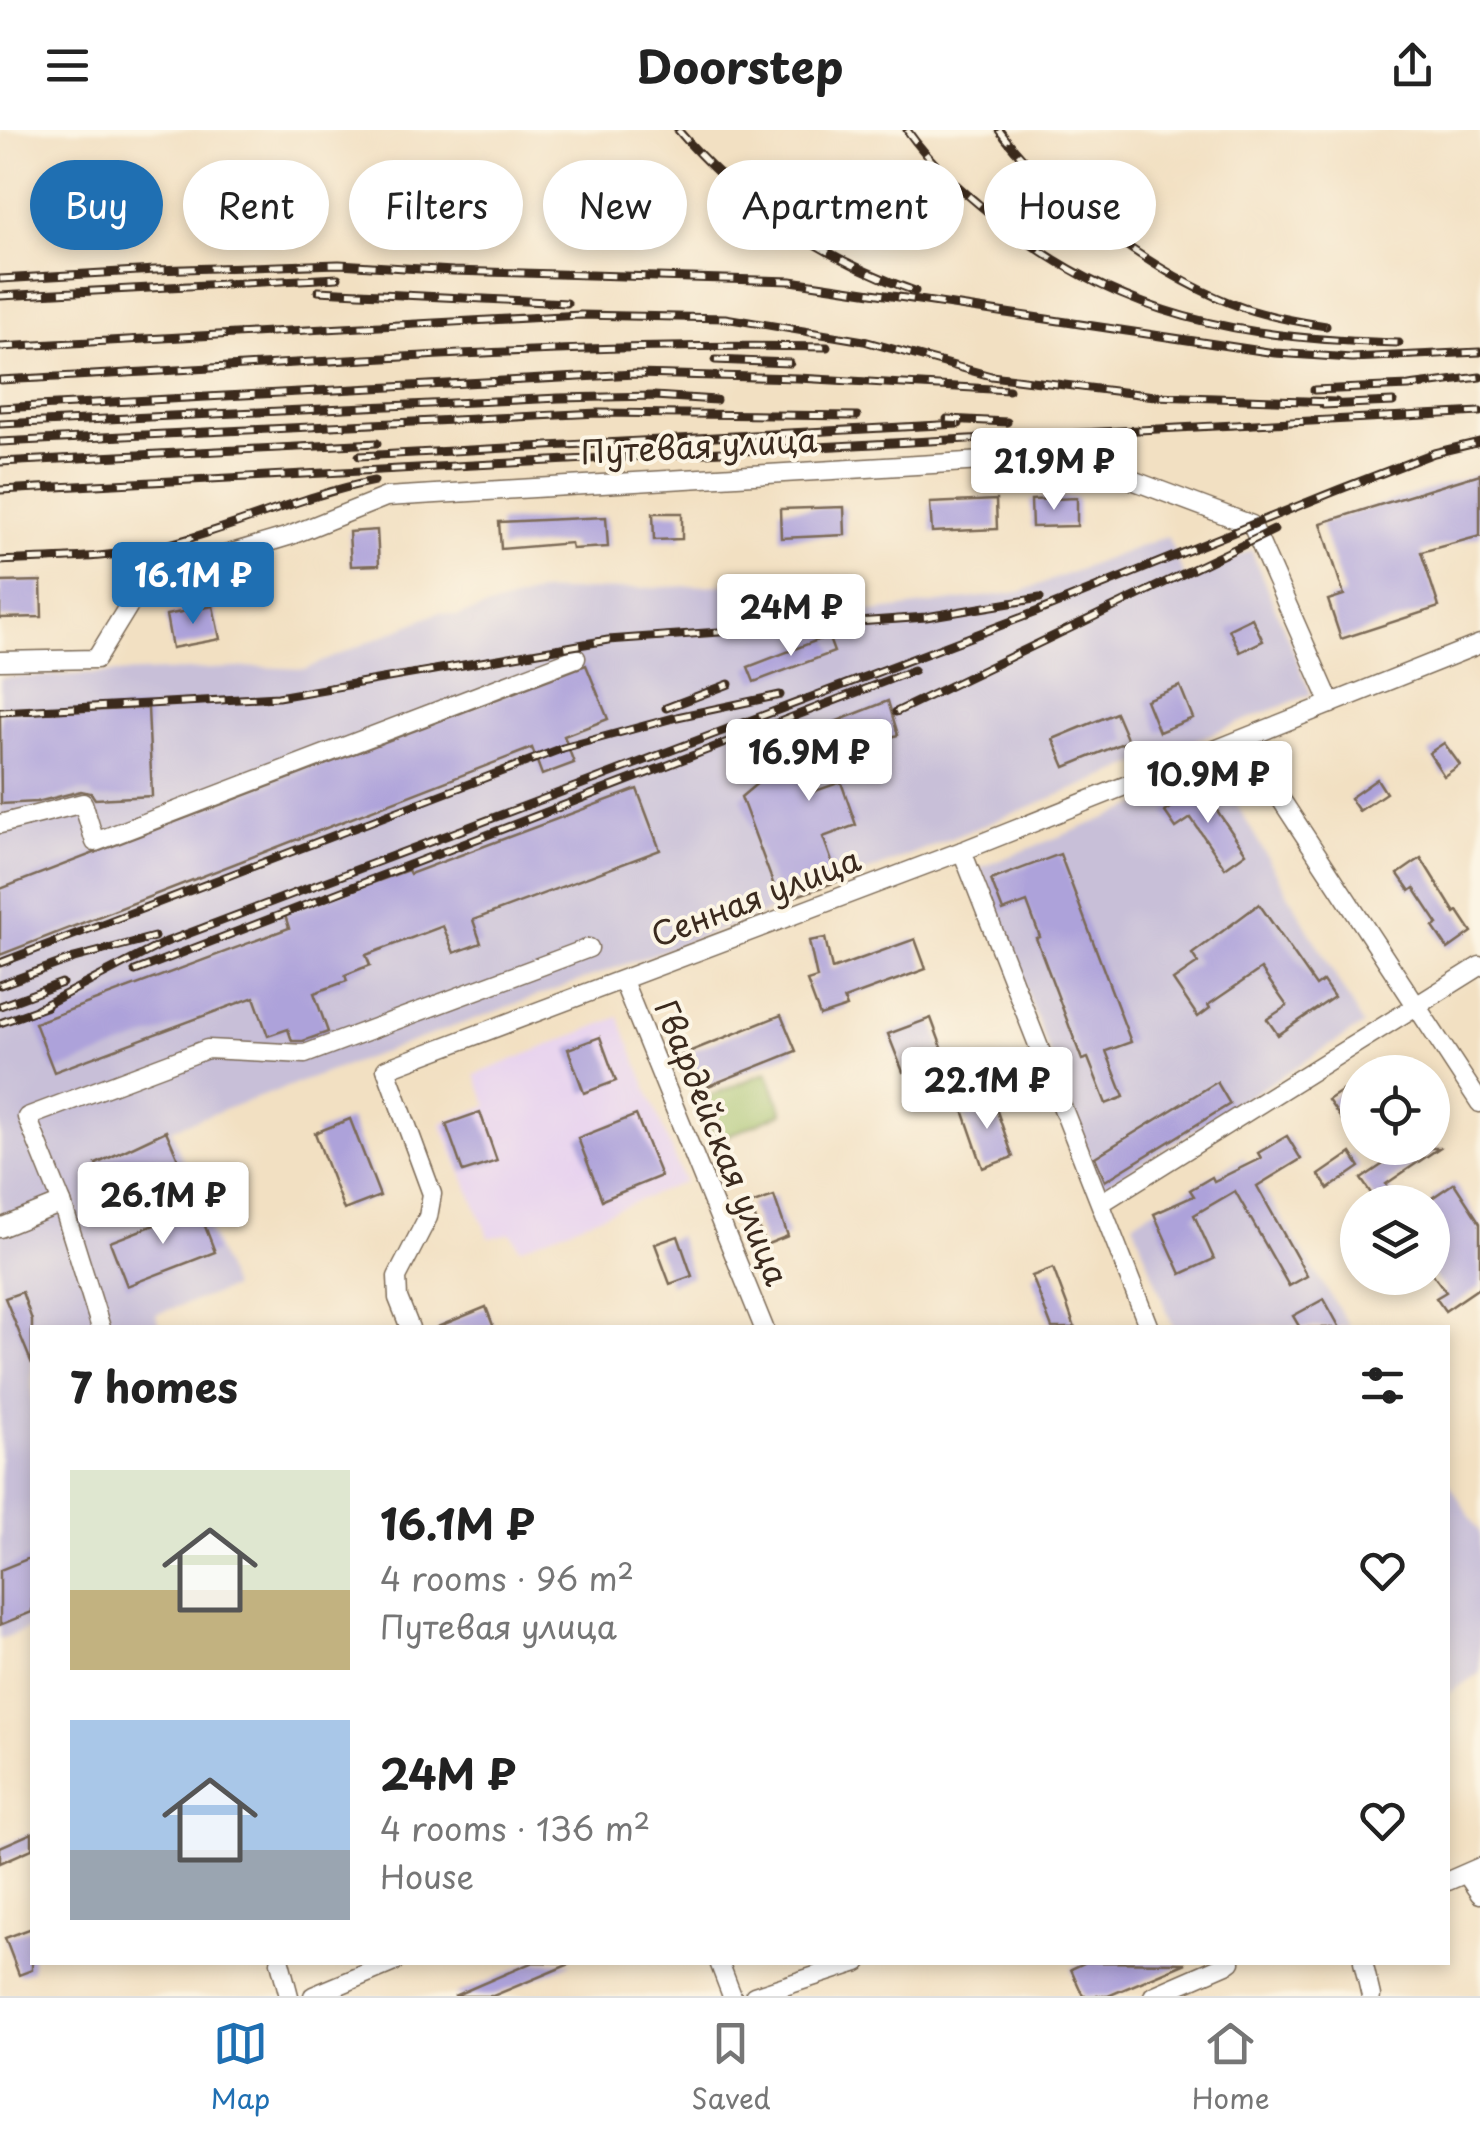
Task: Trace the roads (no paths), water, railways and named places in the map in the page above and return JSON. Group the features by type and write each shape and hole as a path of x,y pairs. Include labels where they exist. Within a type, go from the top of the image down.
{"street":[{"name":"Путевая улица","path":"0,662 96,658 145,579 290,536 386,497 1068,456 1252,525 1331,704"},
{"name":"Сенная улица","path":"409,1325 398,1298 397,1277 428,1218 432,1194 386,1069 962,851 1480,644"},
{"path":"0,824 83,804 95,842 576,658"},
{"path":"1242,740 1480,1103"},
{"path":"962,851 1148,1325"},
{"path":"100,1325 62,1203 28,1117 207,1049 305,1054 589,948"},
{"path":"1100,1203 1480,966"},
{"name":"Гвардейская улица","path":"623,982 763,1325"},
{"path":"0,1228 62,1203"},
{"path":"1473,1871 1480,1894"},
{"path":"281,1965 289,1996"},
{"path":"313,1996 387,1965"},
{"path":"720,1965 732,1996"},
{"path":"754,1996 849,1965"},
{"path":"1153,1996 1225,1965"},
{"path":"1364,1965 1371,1996"}],"railway":[{"path":"678,130 728,181 786,226 849,263 915,291"},
{"path":"907,130 947,176 993,216 1040,251 1135,300 1235,328 1287,336 1399,343"},
{"path":"999,130 1047,183 1145,258 1244,308 1326,326"},
{"path":"0,279 339,264 791,281 1275,353 1352,358 1480,352"},
{"path":"0,296 338,278"},
{"path":"318,291 567,303"},
{"path":"0,347 581,315 725,318 864,341 991,376 1155,396 1336,402"},
{"path":"0,380 413,356 620,348 827,347"},
{"path":"715,360 790,363"},
{"path":"0,408 635,374 1009,390"},
{"path":"1314,390 1409,386 1480,377"},
{"path":"0,424 559,398 654,396 716,400"},
{"path":"1323,405 1393,402"},
{"path":"0,490 1480,412"},
{"path":"0,442 598,413 857,416"},
{"path":"947,419 1007,422"},
{"path":"359,456 959,424"},
{"path":"37,1009 166,942 1036,612 1434,453 1480,442"},
{"path":"0,462 377,443"},
{"path":"0,561 97,556 153,548 374,481"},
{"path":"896,712 1274,530"},
{"path":"0,712 278,697 608,640 926,617 1040,598"},
{"path":"135,971 914,670"},
{"path":"666,708 729,684"},
{"path":"0,963 563,748 677,717 780,695"},
{"path":"0,985 74,958 154,937"},
{"path":"0,1006 62,983"},
{"path":"0,1023 47,1006"}]}
